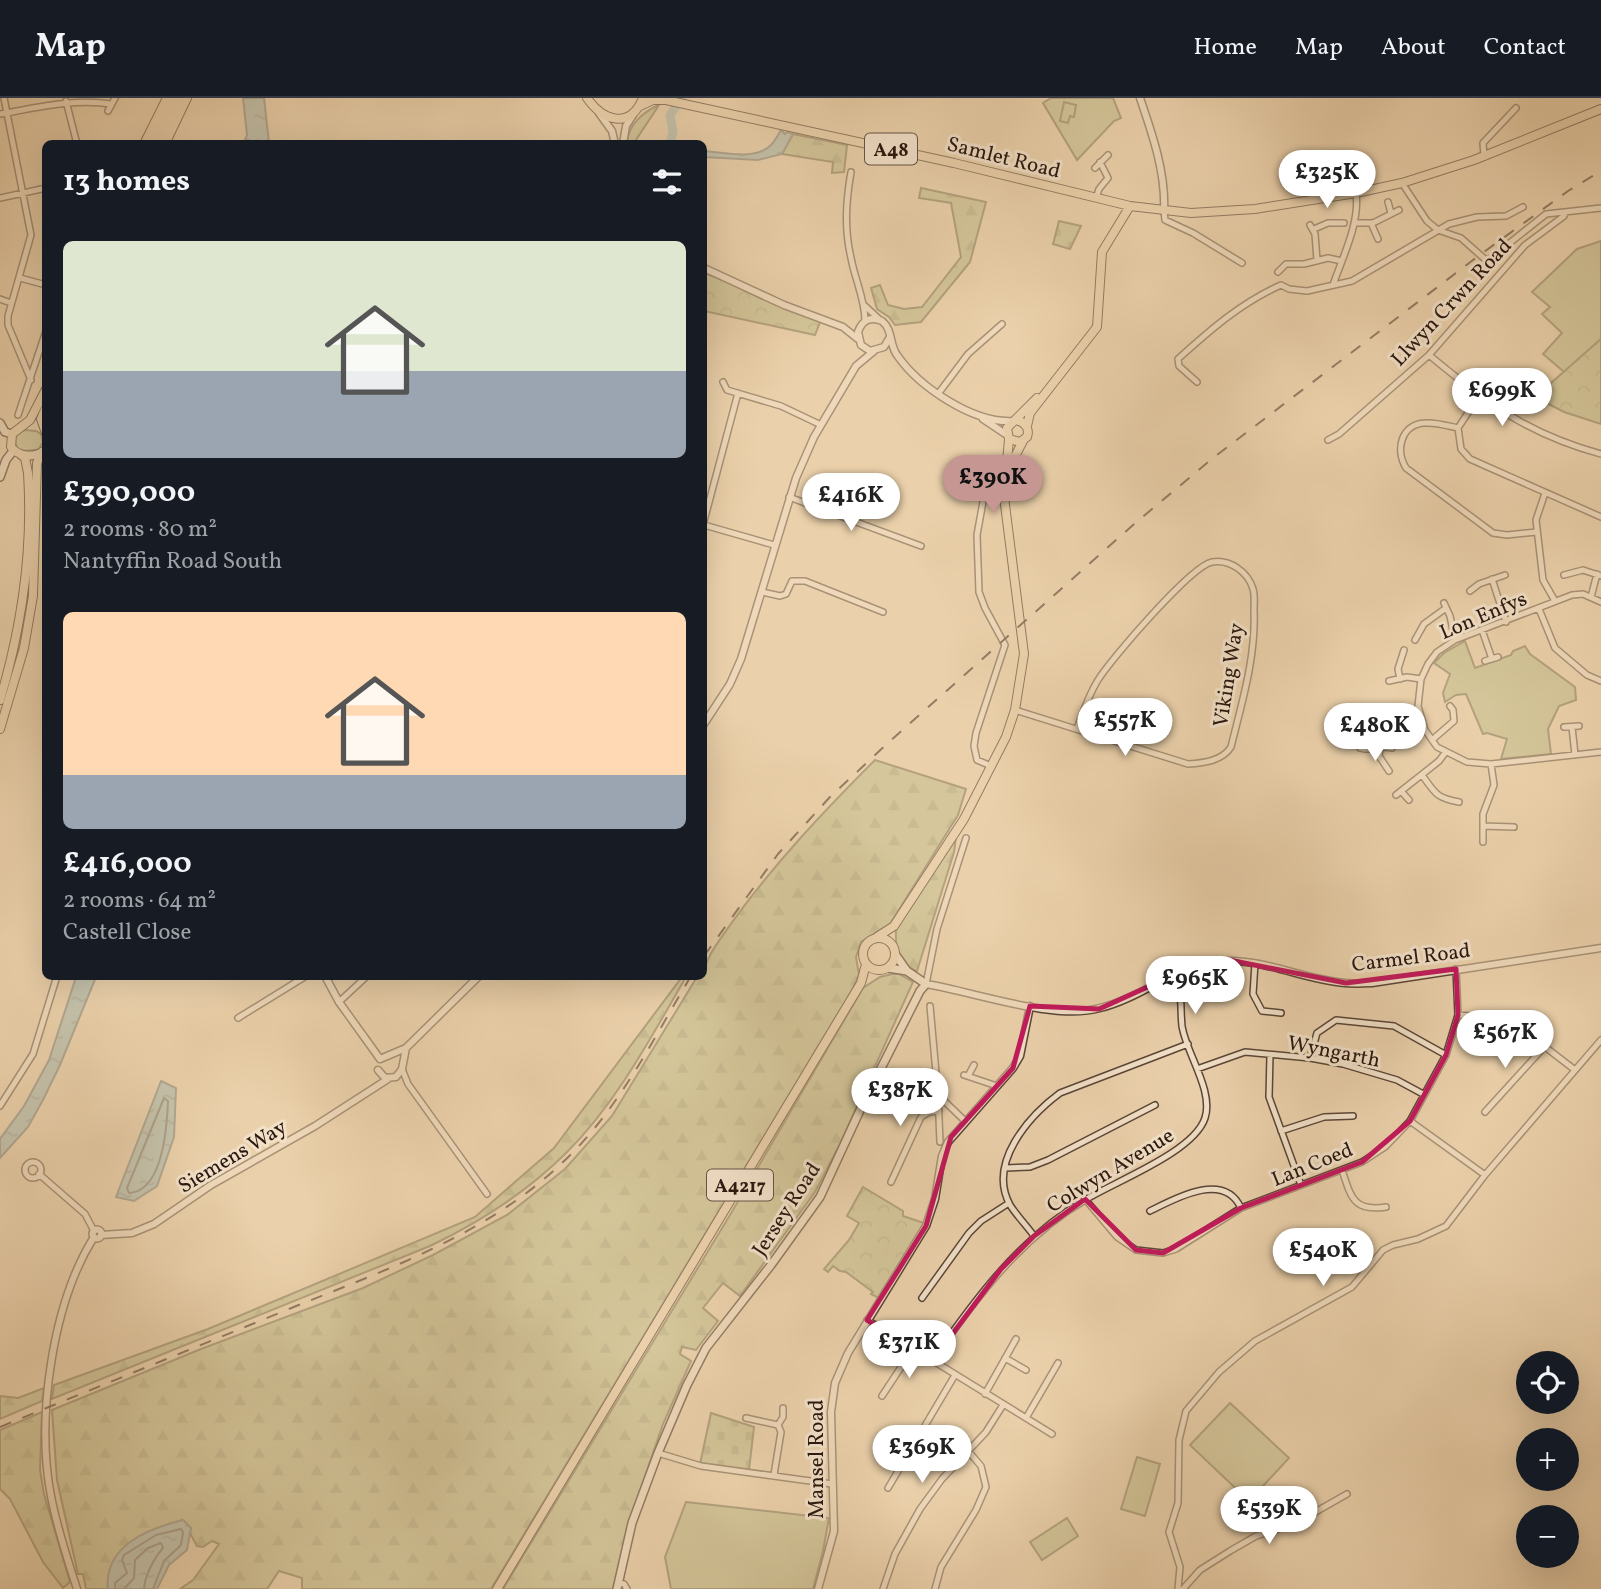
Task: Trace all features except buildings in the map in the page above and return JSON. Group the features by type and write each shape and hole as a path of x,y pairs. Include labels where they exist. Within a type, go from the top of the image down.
{"main road":[{"path":"146,140 167,98"},
{"path":"153,140 173,98"},
{"path":"160,140 180,98"},
{"path":"167,140 187,98"},
{"path":"589,100 599,113 614,119 629,115 639,105 653,100 667,100"},
{"name":"Samlet Road","path":"667,100 954,163 1130,206"},
{"name":"A48","path":"1130,206 1191,213 1232,212 1356,193 1402,183 1484,156 1601,109"},
{"path":"1105,200 1114,205 1122,219"},
{"path":"1007,470 1028,434 1030,413 1097,327 1101,259 1105,246 1130,206"},
{"path":"894,926 894,960 888,968 877,970 866,964 862,955 865,945 894,926 964,819 992,766 1015,710 1024,654 1007,514 1007,428 1048,388"},
{"path":"0,700 20,623 27,565 28,472 25,458 10,443 12,434 35,412 42,397"},
{"path":"1015,421 1027,426"},
{"path":"0,424 5,432 12,434"},
{"path":"22,426 42,430"},
{"path":"1008,437 1014,442 1023,441"},
{"path":"0,477 6,460 17,452 36,455 42,452"},
{"path":"0,729 24,648 33,596 37,463 42,454"},
{"path":"877,937 892,944"},
{"name":"Carmel Road","path":"895,954 907,971 926,984"},
{"name":"A4217","path":"496,1589 861,983 866,964"},
{"name":"Carmel Road","path":"888,968 907,971"},
{"name":"A4217","path":"861,983 877,970"},
{"name":"Jersey Road","path":"618,1586 632,1523 658,1453 704,1350 820,1197 885,1059 926,984"}],"street":[{"path":"4,98 32,235 11,303 8,325 31,380"},
{"path":"1140,98 1150,126 1164,188 1165,220 1242,263"},
{"path":"0,114 76,99 113,101 108,111"},
{"path":"66,101 75,140"},
{"path":"624,140 626,126 639,105"},
{"path":"1484,156 1483,143 1516,108"},
{"path":"599,113 612,131 614,140"},
{"path":"1095,168 1108,155"},
{"path":"1096,198 1108,178 1100,162"},
{"path":"707,720 737,671 789,497 821,425 856,366 859,329 864,322 865,306 851,260 847,235 846,209 851,172"},
{"path":"1402,183 1427,221 1438,230 1461,238 1487,261 1546,214 1601,208"},
{"path":"0,198 42,189"},
{"path":"1333,285 1354,223 1356,193"},
{"path":"1388,202 1391,213"},
{"path":"1197,383 1179,366 1178,359 1246,304 1282,285 1289,289 1307,291 1363,276 1449,224 1477,216 1506,216 1523,207"},
{"path":"1354,223 1371,223 1399,211"},
{"name":"Llwyn Crwn Road","path":"1328,440 1339,434 1429,355 1525,245 1564,216 1565,212"},
{"path":"1333,214 1334,223"},
{"path":"1317,260 1312,227 1344,223"},
{"path":"1371,223 1378,239"},
{"path":"1517,238 1525,245"},
{"path":"1287,256 1288,264"},
{"path":"1278,272 1288,264 1335,258 1342,261"},
{"path":"707,269 784,305 844,327 867,349 896,354"},
{"path":"20,278 42,284"},
{"path":"0,299 11,303"},
{"path":"865,306 887,326 896,354 915,375 938,394 1008,437"},
{"path":"844,327 879,319"},
{"path":"938,394 968,354 1002,324"},
{"path":"856,366 887,344 890,337"},
{"path":"18,415 42,344"},
{"path":"1429,355 1479,396 1518,422 1578,448 1601,454"},
{"path":"723,382 726,390 781,405 821,425"},
{"path":"707,512 738,393"},
{"path":"1479,396 1458,428 1461,449 1470,459 1601,517"},
{"path":"969,411 997,421 1015,421"},
{"path":"1458,428 1431,422 1410,428 1400,448 1401,460 1406,468 1493,533 1507,535 1537,532"},
{"path":"992,766 977,760 974,746 1005,645 979,592 977,535 988,474 1007,470"},
{"path":"1545,493 1538,510 1537,532 1543,580 1555,601"},
{"path":"789,497 921,546"},
{"path":"707,524 774,545"},
{"name":"Viking Way","path":"1015,710 1188,764 1210,761 1227,753 1231,747 1249,674 1255,632 1253,589 1241,571 1230,562 1211,562 1192,574 1131,638 1100,677 1087,698 1077,729"},
{"path":"1568,564 1571,572"},
{"path":"1564,575 1583,570 1599,575 1591,597"},
{"path":"1470,591 1505,575"},
{"path":"1492,579 1506,622"},
{"path":"762,592 780,596 786,594 792,581 806,581 883,612"},
{"name":"Lon Enfys","path":"1421,679 1427,664 1437,652 1455,640 1572,595 1601,601"},
{"path":"1415,640 1421,628 1445,606 1455,640"},
{"path":"1539,609 1555,648 1587,675 1601,681"},
{"path":"1414,625 1421,628"},
{"path":"1482,630 1495,658 1485,662"},
{"path":"1399,678 1398,669 1404,650"},
{"path":"1389,681 1399,678 1421,679 1417,695 1420,717 1432,740 1445,753 1467,762 1491,764 1601,752"},
{"path":"1432,740 1454,721 1450,706"},
{"path":"1362,723 1383,729 1420,717"},
{"path":"1564,727 1579,726"},
{"path":"1572,727 1575,755"},
{"path":"1383,729 1379,756 1389,771"},
{"path":"1360,748 1374,750 1382,745 1392,748"},
{"path":"1409,800 1399,793 1445,753"},
{"path":"1483,842 1483,814 1494,786 1491,764"},
{"path":"1422,775 1442,799 1459,802"},
{"path":"1436,794 1444,789"},
{"path":"1483,826 1514,827"},
{"name":"Jersey Road","path":"926,984 937,929 966,838"},
{"name":"Carmel Road","path":"926,984 1072,1012 1099,1009 1125,1000 1174,975 1204,964 1229,960 1255,963 1346,984 1372,983 1601,948"},
{"path":"1255,963 1253,994 1262,1011 1282,1013"},
{"name":"Lan Coed","path":"1085,1199 1116,1237 1136,1250 1163,1253 1176,1249 1241,1208 1362,1162 1385,1147 1410,1121 1446,1055 1458,1015 1456,969"},
{"name":"Colwyn Avenue","path":"933,1360 961,1318 1001,1269 1034,1236 1085,1199 1167,1156 1193,1139 1206,1116 1206,1096 1182,1029 1180,985 1174,975"},
{"path":"0,1106 33,1054 56,980"},
{"path":"238,1018 300,980"},
{"path":"327,980 339,1002 380,1059 374,1086"},
{"path":"339,1002 363,980"},
{"path":"380,1059 406,1048 475,980"},
{"path":"930,1006 939,1095 940,1142"},
{"name":"Mansel Road","path":"818,1589 834,1531 831,1412 835,1383 867,1320 920,1238 935,1199 942,1156 951,1137 1013,1068 1020,1056 1030,1006"},
{"path":"1458,1015 1509,1019 1575,1070"},
{"path":"1310,1058 1317,1033 1336,1020 1394,1026 1446,1055"},
{"path":"1180,1589 1180,1567 1168,1532 1178,1503 1179,1440 1186,1411 1219,1372 1255,1341 1352,1287 1383,1250 1418,1239 1446,1226 1485,1175 1601,1040"},
{"path":"1034,1236 1009,1203 1004,1180 1009,1152 1017,1137 1048,1101 1060,1093 1188,1044"},
{"path":"1485,1112 1545,1046"},
{"path":"391,1079 402,1067 406,1048"},
{"name":"Wyngarth","path":"1197,1069 1237,1053 1310,1058 1343,1064 1397,1080 1423,1094"},
{"path":"391,1055 398,1057 408,1084 487,1194"},
{"path":"1270,1055 1269,1097 1301,1185"},
{"path":"974,1065 966,1075 997,1086"},
{"path":"378,1070 381,1075 408,1084"},
{"name":"Siemens Way","path":"96,1234 132,1233 154,1224 211,1185 315,1126 374,1086 391,1079"},
{"path":"939,1095 965,1121"},
{"path":"1005,1168 1030,1167 1048,1160 1155,1105"},
{"path":"891,1182 921,1117 929,1112 939,1111"},
{"path":"1281,1131 1324,1117 1353,1116"},
{"path":"1410,1121 1485,1175"},
{"path":"1342,1170 1350,1195 1359,1206 1373,1209 1386,1207"},
{"path":"39,1174 85,1214 96,1234 78,1265 62,1318 50,1366 47,1403 47,1469 50,1495 77,1589"},
{"path":"1150,1211 1201,1190 1213,1189 1231,1194 1241,1208"},
{"path":"922,1298 969,1233 981,1221 1009,1203"},
{"path":"867,1320 1052,1434"},
{"path":"985,1394 1016,1339"},
{"path":"882,1396 913,1349"},
{"path":"1005,1357 1026,1370"},
{"path":"1026,1418 1058,1363"},
{"path":"888,1488 955,1375"},
{"path":"883,1589 895,1554 920,1509 942,1479 969,1452 1003,1405"},
{"path":"778,1425 783,1417 783,1408"},
{"path":"746,1418 778,1425"},
{"path":"774,1475 781,1432 778,1425"},
{"path":"935,1589 940,1567 976,1510 986,1487 981,1466 969,1452"},
{"path":"658,1453 701,1466 832,1484"},
{"path":"1180,1589 1200,1570 1256,1536 1296,1523 1347,1494"},
{"path":"618,1586 627,1589"}],"highlighted area":[{"path":"1229,960 1346,983 1456,969 1458,1015 1446,1055 1410,1121 1362,1162 1241,1208 1163,1253 1136,1250 1085,1199 1034,1236 1001,1269 933,1360 867,1320 926,1226 951,1137 1013,1068 1030,1006 1099,1009 1174,975"}],"green space":[{"path":"1051,98 1113,98 1121,118 1114,121 1077,160 1043,103"},
{"path":"1064,102 1076,105 1074,117 1070,116 1068,123 1060,121"},
{"path":"659,105 636,140 627,140 630,130 647,111"},
{"path":"793,134 847,145 844,172 832,173 833,162 782,154"},
{"path":"921,188 986,202 970,262 921,322 895,325 877,309 871,288 880,285 888,305 904,309 922,307 961,257 951,203 919,198"},
{"path":"1059,221 1081,226 1070,249 1053,244"},
{"path":"1601,241 1601,339 1564,372 1543,354 1562,333 1542,314 1550,307 1532,292 1577,249"},
{"path":"707,274 820,322 815,335 707,312"},
{"path":"1601,339 1601,424 1564,412 1535,397"},
{"path":"20,431 36,431 41,434 42,444 38,450 21,451 17,448 14,438"},
{"path":"1465,641 1475,668 1511,655 1513,651 1525,646 1530,654 1575,687 1576,700 1559,706 1548,729 1551,754 1501,759 1507,739 1483,734 1466,694 1456,695 1445,702 1443,693 1450,674 1434,663 1444,653"},
{"path":"875,760 966,789 958,815 890,924 861,942 856,957 859,975 851,992 491,1589 302,1589 302,1578 279,1571 267,1589 180,1589 193,1580 219,1544 212,1541 203,1547 197,1546 190,1533 191,1528 183,1520 130,1542 113,1562 108,1589 86,1589 83,1574 78,1574 57,1480 52,1410 201,1349 363,1288 433,1255 507,1215 565,1169 612,1116 695,980 707,980 707,964 717,943 763,881 836,799"},
{"path":"956,837 954,852 917,971 906,965 899,955 896,930"},
{"path":"899,974 913,982 840,1144 815,1192 740,1296 723,1283 703,1308 718,1321 696,1350 682,1347 680,1354 691,1361 663,1424 628,1525 613,1589 503,1589 730,1215 863,988 880,977"},
{"path":"680,980 684,980 646,1046 601,1113 566,1153 502,1206 430,1246 52,1399 54,1385 208,1329 475,1217 554,1148"},
{"path":"863,1187 903,1211 903,1216 924,1223 879,1298 846,1272 833,1266 828,1272 824,1269 849,1240 859,1223 847,1216"},
{"path":"44,1388 42,1401 0,1419 0,1396 18,1398"},
{"path":"1230,1403 1289,1458 1249,1501 1190,1445"},
{"path":"42,1412 40,1470 44,1494 70,1582 63,1588 43,1562 10,1499 0,1489 0,1430"},
{"path":"711,1413 754,1427 749,1470 700,1464"},
{"path":"1137,1457 1160,1464 1145,1516 1121,1509"},
{"path":"686,1502 829,1518 813,1589 671,1589 665,1557"},
{"path":"1067,1518 1078,1536 1042,1560 1030,1542"}],"water":[{"path":"243,98 264,98 269,140 245,140 247,135"},
{"path":"781,130 785,134 793,134 782,154 758,160 707,157 707,151 757,153 765,150"},
{"path":"75,980 95,980 44,1098 28,1127 0,1158 0,1139 24,1106 49,1060"},
{"path":"161,1081 176,1088 174,1137 157,1186 134,1201 116,1197"},
{"path":"183,1520 191,1528 187,1550 169,1565 157,1589 108,1589 113,1561 120,1551 142,1534"}],"waterway":[{"path":"671,140 673,132 670,115 682,98"}],"railway":[{"path":"707,952 778,854 829,798 1133,525 1213,458 1477,257 1568,191 1601,171"},
{"path":"0,1427 394,1266 466,1232 499,1212 532,1189 562,1163 600,1121 633,1074 689,980"}]}
